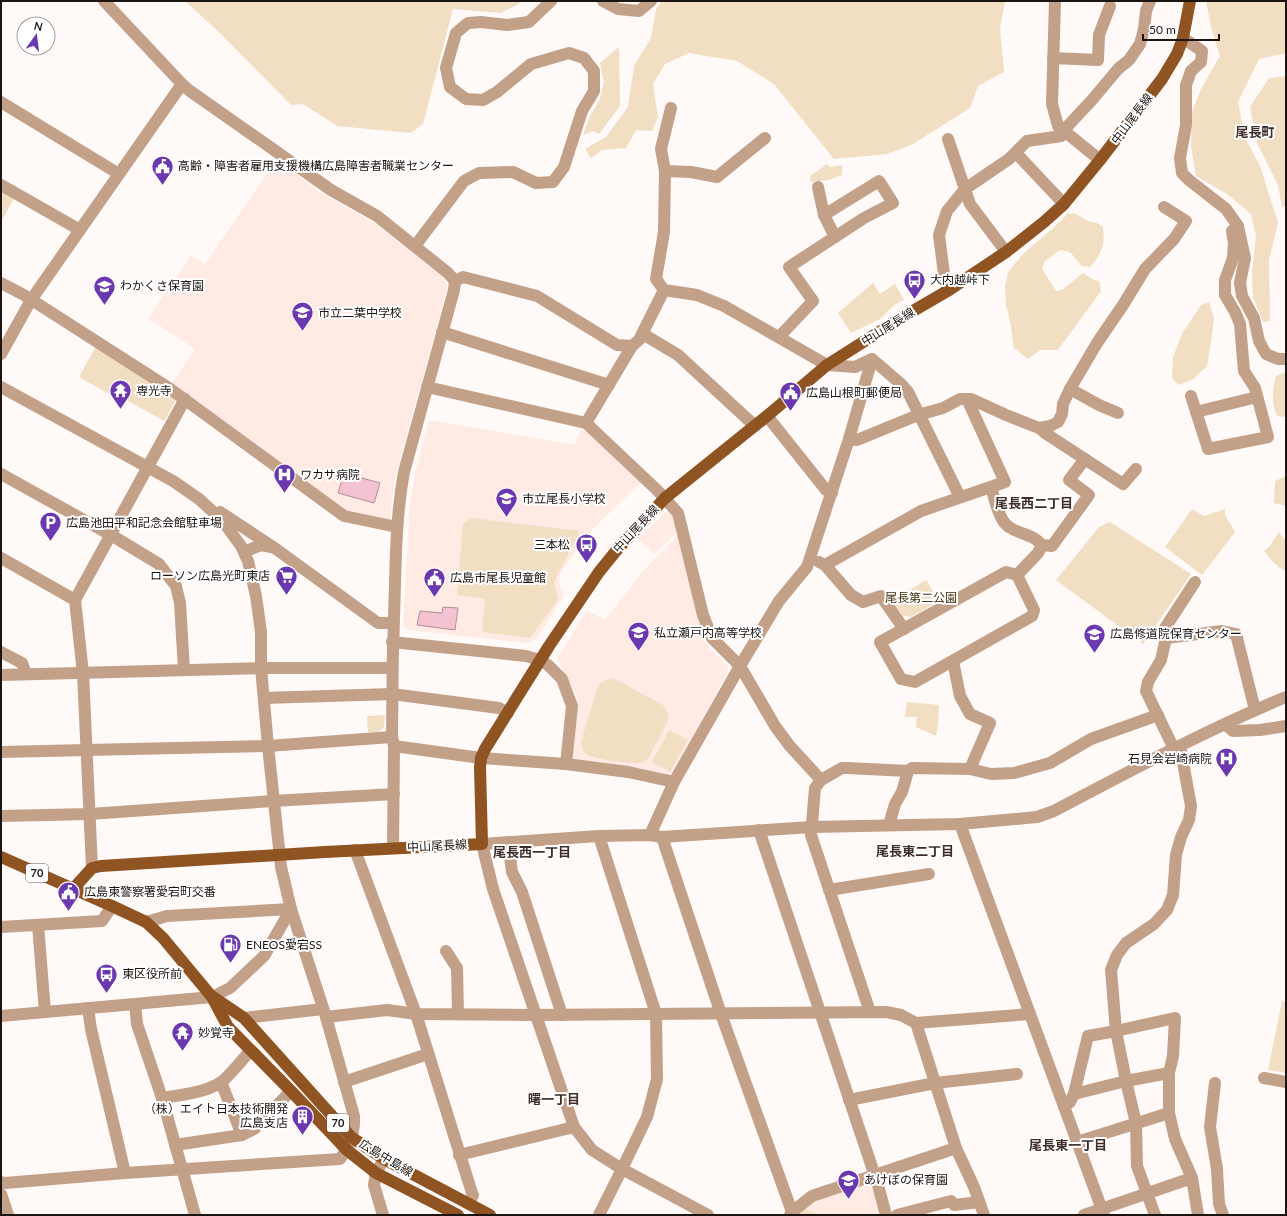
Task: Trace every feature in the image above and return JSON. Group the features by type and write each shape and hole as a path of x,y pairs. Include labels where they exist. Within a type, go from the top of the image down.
{"main road":[{"name":"中山尾長線","path":"92,868 101,866 355,850 482,844 480,767 481,758 485,749 553,639 616,551 665,498 755,426 827,365 901,318 949,290 1006,252 1064,204 1162,79 1177,54 1183,38 1190,1"},
{"name":"広島中島線","path":"1,857 146,922 163,938 212,997 228,1027 347,1150 376,1173 458,1215"},
{"path":"73,888 92,868"},
{"name":"広島中島線","path":"212,997 244,1018 351,1137 384,1160 490,1215"}],"street":[{"path":"104,1 182,84 331,190 377,216 455,280"},
{"path":"415,246 464,181 479,173 513,172 536,183 553,182 564,167 582,111 594,91 594,71 584,58 569,53 531,64 497,92 483,100 466,99 450,87 446,68 456,33 468,23 481,22 507,25 529,22 552,1"},
{"path":"603,1 618,9 640,11 651,1"},
{"path":"1055,1 1052,104 1058,126 1100,160"},
{"path":"949,290 945,282 939,235 948,211 965,189 1010,159 1027,141 1061,136 1063,131 1118,69 1130,60 1140,44 1144,29 1146,11 1150,1"},
{"path":"1053,58 1098,60 1100,34 1110,6"},
{"path":"1183,38 1202,51 1201,62 1191,71 1186,85 1186,125 1180,158 1182,173 1188,180 1226,209 1238,226 1246,258 1240,283 1242,296 1254,318 1259,342 1266,354 1278,359 1286,359"},
{"path":"1,354 31,300 182,84"},
{"path":"1,102 119,174"},
{"path":"671,108 661,149 665,171 664,232 656,279 664,290 697,295 724,306 827,365 855,367 872,359"},
{"path":"665,171 691,172 717,176 765,138"},
{"path":"948,139 970,204 1006,252"},
{"path":"1016,153 1064,204"},
{"path":"779,337 812,301 789,267 864,218 893,203 879,181 824,215"},
{"path":"1,185 80,230"},
{"path":"818,187 824,215 835,237"},
{"path":"1039,428 1050,426 1058,422 1070,390 1097,343 1145,269 1174,239 1186,221 1164,207"},
{"path":"1191,396 1208,449 1268,437 1255,388 1244,371 1240,324 1225,295 1225,280 1234,258 1234,242 1230,221 1232,216"},
{"path":"455,280 463,278 537,296 617,344 632,346"},
{"path":"393,848 394,794 392,642 399,499 404,472 454,290 455,280"},
{"path":"1,283 31,300 169,388 344,516 397,527"},
{"path":"586,423 632,346 643,334 664,290"},
{"path":"442,332 609,385"},
{"path":"643,334 678,355 755,426"},
{"path":"872,359 908,392 960,498"},
{"path":"872,359 849,439 807,567 779,600 674,782 656,836 721,1014 791,1214 812,1196 956,1148"},
{"path":"1,387 173,481 276,549 378,623 393,623"},
{"path":"427,387 586,423 665,498 678,513 703,615 712,638 740,666 775,726 789,745 821,780"},
{"path":"1070,390 1118,413"},
{"path":"1196,412 1257,397"},
{"path":"92,868 83,673 75,600 185,399"},
{"path":"849,439 857,440 918,415 943,408 960,399 971,399 1039,428 1123,484 1136,469"},
{"path":"825,565 922,511 1005,482 966,399"},
{"path":"767,416 826,490 832,493"},
{"path":"991,487 1001,517 1008,527 1036,538 1042,545 1052,546 1089,495 1069,480 1085,459"},
{"path":"1,474 111,535 159,564 176,586 180,603 184,670"},
{"path":"1,1182 5,1183 125,1173 340,1159 347,1150 351,1137 354,1116 325,1013 291,909 279,855 261,668 261,632 256,596 248,560 241,546 222,520 199,498"},
{"path":"244,552 261,544 276,549"},
{"path":"1016,575 1038,553 1042,545"},
{"path":"1,558 75,600"},
{"path":"810,558 825,565 851,595 863,602 881,596 904,629"},
{"path":"1006,572 1016,575 1034,610 1032,616 915,682 901,679 880,642 904,629 1006,572"},
{"path":"1155,1215 1137,1166 1136,1123 1116,1031 1111,970 1117,955 1126,943 1154,924 1167,910 1173,895 1176,855 1181,836 1189,820 1191,806 1177,747 1146,691 1148,682 1161,660 1166,638 1165,628 1195,582"},
{"path":"1166,638 1222,631 1236,634 1255,710"},
{"path":"392,642 526,656 540,660 548,665 562,679 572,706 566,764"},
{"path":"1,652 22,663 26,674"},
{"path":"952,661 960,696 970,714 990,723 970,769"},
{"path":"1,675 261,668 392,668"},
{"path":"264,698 392,694 499,708 508,712"},
{"path":"708,1215 622,1169 592,1150 574,1127 493,889 482,844 599,836 656,836 812,827 960,824 1037,817 1054,811 1177,747 1286,697"},
{"path":"870,1012 810,835 815,788 821,780 842,768 908,771 912,768 970,769 990,774 1014,773 1050,763 1091,739 1158,715"},
{"path":"1225,724 1233,731 1260,730 1286,726"},
{"path":"1,752 393,742 481,758 566,764 628,772 674,782"},
{"path":"889,825 895,804 902,792 908,771"},
{"path":"1,816 90,814 394,794"},
{"path":"960,824 1103,1212"},
{"path":"759,830 875,1176 886,1215"},
{"path":"599,836 656,1014 657,1079 647,1117 599,1215"},
{"path":"508,842 512,872 522,892 562,1015"},
{"path":"355,850 416,1014 459,1155 473,1195 469,1204"},
{"path":"829,890 929,874"},
{"path":"1,927 102,920 112,906"},
{"path":"146,922 167,916 291,909"},
{"path":"1,1016 212,997 230,988 264,956 291,909"},
{"path":"38,925 45,1012"},
{"path":"446,951 457,968 458,1014"},
{"path":"135,1004 137,1024 162,1098 196,1215"},
{"path":"88,1008 91,1029 125,1173"},
{"path":"244,1018 387,1010 416,1014 536,1015 886,1012 901,1015 916,1023 1030,1014"},
{"path":"1064,1107 1070,1102 1074,1094 1088,1036 1175,1018 1173,1056 1169,1073 1169,1113 1175,1138 1192,1178 1198,1215"},
{"path":"916,1023 956,1148 974,1187 984,1215"},
{"path":"162,1098 209,1088 221,1082 250,1051"},
{"path":"344,1082 428,1054"},
{"path":"1074,1094 1126,1081 1169,1073"},
{"path":"849,1100 935,1083 1017,1074"},
{"path":"1264,1078 1286,1082"},
{"path":"221,1082 242,1135"},
{"path":"1215,1083 1210,1127 1217,1169 1220,1204 1223,1215"},
{"path":"175,1145 242,1135 254,1129 291,1091"},
{"path":"1077,1142 1169,1113"},
{"path":"459,1155 574,1127"},
{"path":"383,1215 374,1185 376,1173 384,1160"},
{"path":"1084,1215 1103,1212 1192,1178"},
{"path":"1,1194 8,1215"},
{"path":"897,1215 951,1201 954,1205 979,1202"}],"shaded area":[{"name":"市立二葉中学校","path":"277,159 318,191 377,225 440,275 446,284 447,289 397,471 392,498 390,521 347,511 172,383 195,349 148,318 191,256 205,264"},
{"name":"市立尾長小学校","path":"429,420 575,445 581,430 589,433 642,481 585,537 560,574 559,583 564,595 537,638 527,643 409,630 403,626 410,501 415,474"},
{"path":"344,473 380,483 374,503 338,493"},
{"path":"665,512 673,514 677,532 654,554 638,539"},
{"name":"私立瀬戸内高等学校","path":"680,533 703,638 709,648 728,666 728,671 674,772 668,776 577,762 573,757 577,696 557,659 586,611 605,620 645,569"},
{"path":"443,607 458,608 455,630 417,625 420,611 442,613"},
{"name":"あけぼの保育園","path":"870,1182 873,1184 882,1215 822,1215 805,1209 823,1198"}],"green space":[{"path":"185,1 520,1 519,4 501,13 453,9 423,124 411,133 337,126 303,104 291,105 222,35"},
{"path":"662,1 1005,1 1000,28 1004,72 978,86 970,108 913,144 887,154 834,159 774,84 737,61 689,53 665,64 653,84 658,117 652,131 636,130 626,148 602,150 591,158 585,149 606,137 628,107 634,66 651,38 656,9"},
{"path":"1206,1 1286,1 1286,53 1259,59 1238,102 1245,138 1260,166 1278,223 1269,260 1270,321 1263,322 1253,297 1252,273 1256,235 1251,214 1227,194 1196,176 1191,147 1192,112 1201,89 1220,56 1211,27"},
{"path":"619,47 620,106 599,134 593,131 583,135 590,116 599,101 604,83 600,63"},
{"path":"1286,76 1286,206 1282,207 1278,185 1257,143 1250,107 1269,78"},
{"path":"827,164 830,167 842,165 842,175 828,180 811,182 810,176"},
{"path":"1,191 14,198 1,222"},
{"path":"1068,213 1074,213 1103,227 1104,239 1102,249 1090,267 1082,266 1070,252 1060,250 1045,261 1042,269 1056,291 1062,290 1083,273 1094,280 1099,281 1101,291 1058,350 1040,350 1028,359 1017,349 1014,349 1011,326 1006,306 1005,286 1008,272 1023,254"},
{"path":"873,283 880,294 895,284 904,300 894,305 880,319 851,333 838,313"},
{"path":"1209,302 1214,319 1207,366 1192,380 1178,385 1172,378 1173,357 1182,334 1201,305"},
{"path":"96,346 174,396 175,402 164,421 114,393 113,396 79,377"},
{"path":"1286,372 1286,417 1277,416 1273,396 1276,376"},
{"path":"1286,476 1286,506 1274,503 1275,481"},
{"path":"1192,509 1204,516 1225,509 1225,515 1235,532 1202,575 1165,547"},
{"path":"471,518 580,531 554,582 558,600 530,638 482,632 485,599 457,595 463,524"},
{"path":"1110,522 1191,574 1143,644 1056,580 1099,527"},
{"path":"1279,532 1286,542 1286,571 1271,560 1264,551 1269,547"},
{"name":"尾長第二公園","path":"926,580 939,601 911,617 903,616 892,601"},
{"path":"612,678 663,705 668,714 668,721 649,757 645,761 629,763 592,757 582,748 581,742 597,689 603,682"},
{"path":"907,702 939,705 936,736 916,727 917,717 905,717"},
{"path":"385,715 384,727 379,732 368,732 367,716"},
{"path":"669,730 688,740 670,772 652,762"},
{"path":"1282,1001 1286,1002 1286,1073 1268,1070"},
{"path":"805,1209 822,1215 797,1215"}],"place":[{"name":"高齢・障害者雇用支援機構広島障害者職業センター","path":"162,186"},
{"name":"大内越峠下","path":"914,300"},
{"name":"わかくさ保育園","path":"104,306"},
{"name":"市立二葉中学校","path":"303,332"},
{"name":"専光寺","path":"120,410"},
{"name":"広島山根町郵便局","path":"791,412"},
{"name":"ワカサ病院","path":"284,494"},
{"name":"市立尾長小学校","path":"506,518"},
{"name":"広島池田平和記念会館駐車場","path":"50,542"},
{"name":"三本松","path":"586,564"},
{"name":"ローソン広島光町東店","path":"286,596"},
{"name":"広島市尾長児童館","path":"435,598"},
{"name":"私立瀬戸内高等学校","path":"638,652"},
{"name":"広島修道院保育センター","path":"1094,654"},
{"name":"石見会岩崎病院","path":"1227,778"},
{"name":"広島東警察署愛宕町交番","path":"68,912"},
{"name":"ENEOS愛宕SS","path":"230,964"},
{"name":"東区役所前","path":"106,994"},
{"name":"妙覚寺","path":"183,1052"},
{"name":"（株）エイト日本技術開発 広島支店","path":"303,1136"},
{"name":"あけぼの保育園","path":"848,1200"}],"district":[{"name":"尾長町","path":"1255,132"},
{"name":"尾長西二丁目","path":"1034,503"},
{"name":"尾長東二丁目","path":"915,851"},
{"name":"尾長西一丁目","path":"532,852"},
{"name":"曙一丁目","path":"554,1099"},
{"name":"尾長東一丁目","path":"1068,1145"}]}
